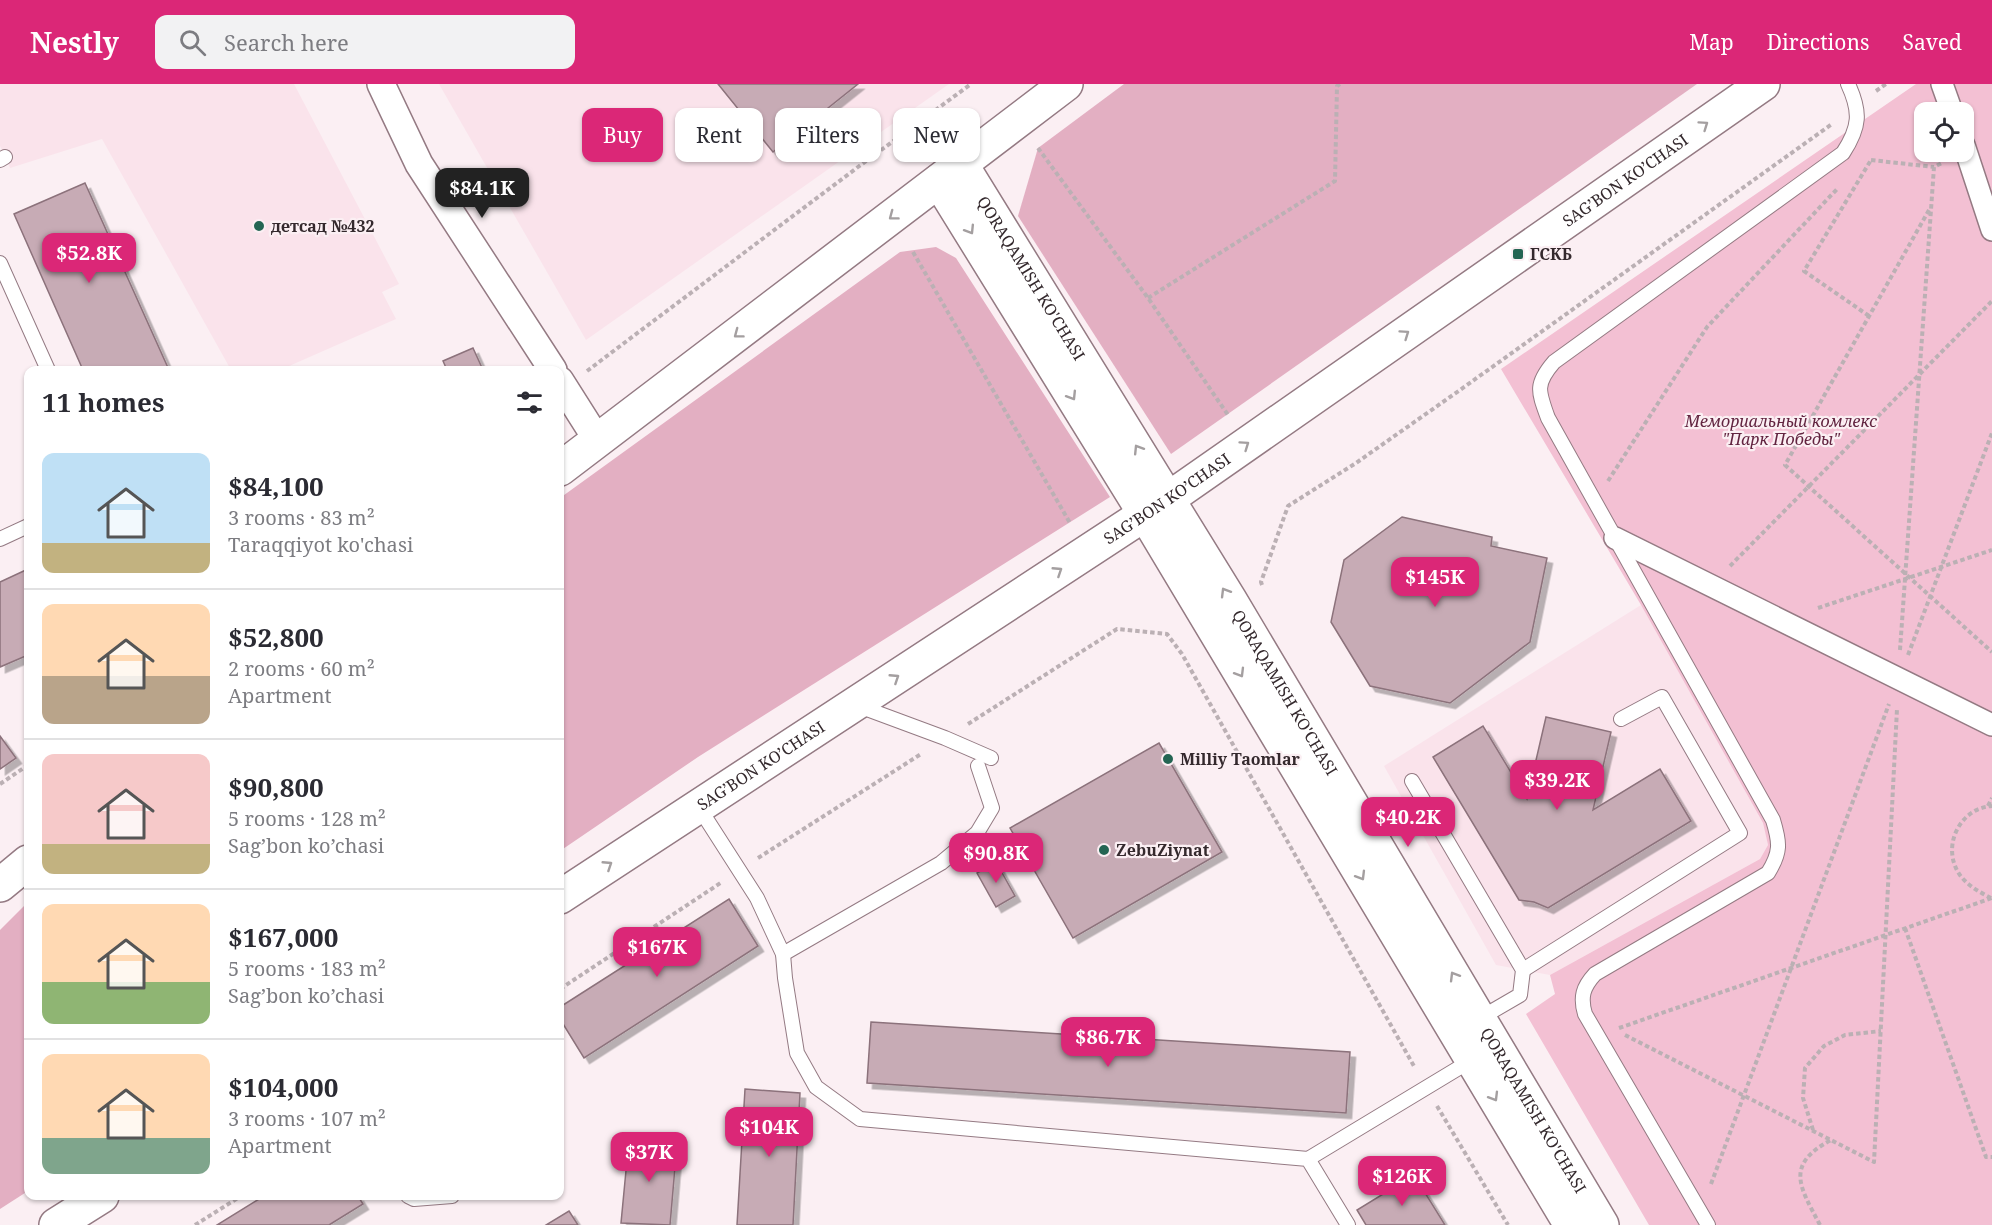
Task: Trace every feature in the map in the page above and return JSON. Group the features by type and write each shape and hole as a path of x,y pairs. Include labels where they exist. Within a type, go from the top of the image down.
{"main road":[{"path":"564,466 1066,84"},
{"name":"SAG’BON KO’CHASI","path":"564,894 1157,507 1763,84"},
{"name":"QORAQAMISH KO'CHASI","path":"950,172 1157,507 1469,1037 1571,1225"},
{"path":"0,885 24,865"},
{"name":"QORAQAMISH KO'CHASI","path":"1469,1037 1602,1225"},
{"path":"56,1225 96,1200"}],"street":[{"path":"381,84 419,164 550,366"},
{"path":"1942,84 1948,102"},
{"path":"1969,162 1992,230"},
{"path":"564,388 598,441"},
{"path":"1615,538 1992,725"}],"lane":[{"path":"1708,1225 1585,1014 1582,994 1586,984 1595,974 1768,873 1777,858 1779,840 1773,820 1548,418 1540,396 1542,377 1554,362 1843,153 1854,136 1857,105 1848,84"},
{"path":"0,263 46,366"},
{"path":"0,539 24,528"},
{"path":"1523,970 1740,833 1662,697 1621,719"},
{"path":"854,704 991,758"},
{"path":"783,954 941,863 977,833 992,808 978,765"},
{"path":"698,806 757,898 783,954 797,1053 816,1087 860,1119 1308,1159 1426,1088 1469,1037 1520,995 1523,970 1412,781"},
{"path":"1308,1159 1348,1225"}],"path":[{"path":"564,376 810,202 971,84"},
{"path":"1148,298 1335,182 1337,86 1340,84"},
{"path":"1261,582 1288,506 1356,463 1460,390 1886,84"},
{"path":"1038,148 1148,298 1227,415"},
{"path":"1838,156 1934,167 1943,162"},
{"path":"1869,316 1804,271 1871,160"},
{"path":"1934,167 1907,577 1898,679 1885,935 1881,1030 1874,1162 1615,1029 1791,968 1885,935 1905,928 1992,898"},
{"path":"1595,502 1707,327 1841,184"},
{"path":"1931,208 1785,465 1992,652"},
{"path":"913,252 1070,523"},
{"path":"1710,586 1992,301"},
{"path":"1700,1212 1992,433"},
{"path":"1781,620 1992,550"},
{"path":"564,986 739,870 1117,629 1167,634 1182,654 1426,1088 1508,1225"},
{"path":"0,784 24,768"},
{"path":"1992,798 1990,806 1967,815 1956,829 1952,853 1958,873 1974,889 1992,898"},
{"path":"1905,928 1986,1157 1992,1158"},
{"path":"1813,1131 1803,1098 1805,1068 1824,1046 1845,1035 1881,1030"},
{"path":"1821,1225 1806,1198 1800,1170 1805,1158 1817,1147 1831,1140"},
{"path":"195,1225 235,1200"}],"shaded area":[{"name":"детсад №432","path":"0,84 294,84 399,284 382,292 396,319 289,366 229,366 102,139 10,168 0,146"},
{"path":"439,84 949,84 915,108 893,108 893,123 881,132 881,108 775,108 775,162 838,162 586,340"},
{"path":"1124,84 1697,84 1171,454 1018,216 1038,148"},
{"path":"936,247 956,258 1110,497 698,757 564,848 564,495 900,252"},
{"path":"1641,605 1763,823 1768,845 1760,859 1550,975 1496,965 1384,766"},
{"path":"24,906 24,1194 0,1209 0,930"}],"green space":[{"name":"Мемориальный комлекс \"Парк Победы\"","path":"1916,84 1992,84 1992,1225 1649,1225 1526,1014 1555,994 1550,975 1760,859 1768,845 1763,823 1641,605 1501,369"}],"building":[{"path":"718,84 858,84 828,108 775,108 775,150 773,152 763,140 763,108 737,108"},
{"path":"85,183 167,366 81,366 14,214"},
{"path":"473,348 481,366 445,366 443,361"},
{"path":"1402,517 1492,537 1491,546 1547,558 1530,642 1450,703 1370,686 1331,622 1344,560"},
{"path":"24,571 24,657 0,667 0,582"},
{"path":"1546,717 1611,732 1593,810 1660,769 1691,821 1548,908 1534,902 1519,900 1433,757 1483,726 1527,799"},
{"path":"0,736 16,758 0,769"},
{"path":"1159,743 1222,852 1073,938 1010,828"},
{"path":"996,862 1015,896 996,907 977,873"},
{"path":"729,899 758,946 584,1058 564,1026 564,1004"},
{"path":"871,1022 1350,1052 1346,1113 867,1083"},
{"path":"745,1089 800,1093 793,1225 737,1225"},
{"path":"629,1139 677,1144 670,1225 621,1223"},
{"path":"1414,1175 1445,1225 1366,1225 1357,1210"},
{"path":"258,1200 360,1200 363,1204 329,1225 217,1225"},
{"path":"569,1211 578,1225 546,1225"}],"place":[{"name":"детсад №432","path":"259,226"},
{"name":"ГСКБ","path":"1518,254"},
{"name":"Milliy Taomlar","path":"1168,759"},
{"name":"ZebuZiynat","path":"1104,850"}]}
